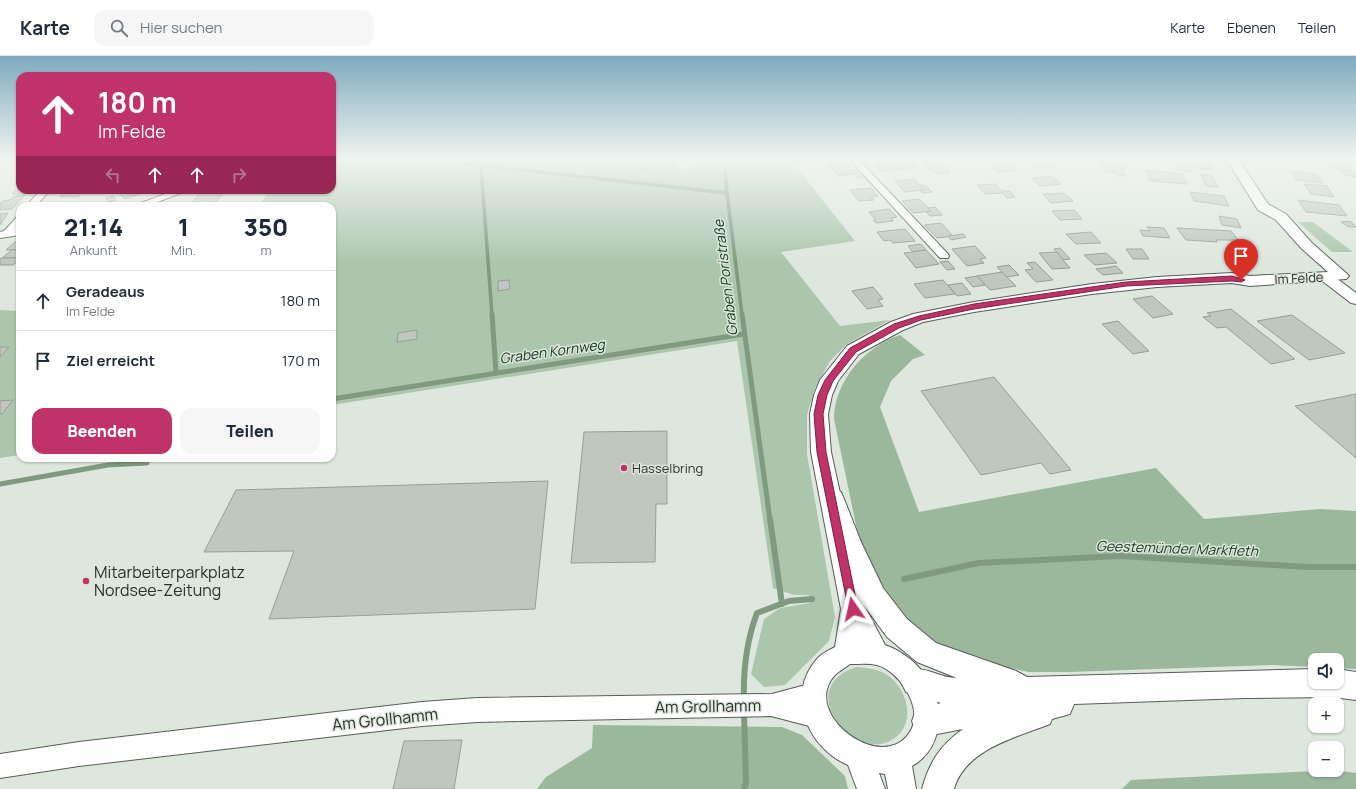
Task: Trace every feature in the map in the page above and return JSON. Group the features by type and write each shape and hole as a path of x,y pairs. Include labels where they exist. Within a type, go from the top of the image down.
{"highway":[{"path":"832,499 848,542 873,596 897,628 927,653 1050,698"},
{"path":"916,682 951,692 1050,698 1335,696 1356,699"},
{"path":"927,721 1050,698 1245,684 1332,683 1356,686"},
{"path":"938,789 946,767 964,747 1050,698"}],"main road":[{"path":"1255,194 1263,207 1262,214 1291,247 1330,273"},
{"name":"Im Felde","path":"853,609 832,499 821,452 819,414 823,395 829,380 853,350 897,326 919,318 974,307 1126,284 1232,278 1250,281 1330,273"},
{"path":"846,653 853,609"},
{"path":"853,609 876,653"},
{"path":"846,653 876,653 905,669 916,682 925,700 927,721 922,737 912,750 896,759 878,761 859,757 833,741 824,729 815,705 816,680 823,668 833,659 846,653"},
{"path":"859,757 871,789"},
{"path":"896,759 902,789"}],"street":[{"path":"35,202 42,194"},
{"path":"150,202 173,194"},
{"path":"886,194 944,256"},
{"path":"4,234 16,223"},
{"path":"4,234 16,232"},
{"path":"1330,273 1356,288"},
{"path":"1330,273 1356,300"},
{"name":"Am Grollhamm","path":"0,766 79,754 422,714 477,710 815,705"}],"green space":[{"path":"266,194 818,194 855,241 781,252 840,326 890,320 847,344 830,361 815,388 807,415 807,454 835,617 829,641 785,685 764,687 751,674 764,619 780,608 810,603 809,595 794,595 773,588 737,341 336,404 336,202 262,202"},
{"path":"1298,222 1313,222 1353,252 1332,252"},
{"path":"0,310 16,311 16,456 0,458"},
{"path":"900,335 925,355 913,359 891,381 880,407 919,512 1156,468 1204,519 1320,509 1356,511 1356,669 1344,668 1344,653 1308,653 1308,667 1272,665 1029,672 955,655 904,620 887,597 868,564 857,530 834,419 835,405 839,392 854,367 875,348 887,340"},
{"path":"857,667 868,668 886,674 899,687 906,704 906,722 902,730 896,737 880,744 864,742 849,734 837,722 830,706 829,691 838,677"},
{"path":"593,725 782,727 802,735 845,776 848,789 537,789 546,777 592,748"},
{"path":"1308,771 1308,777 1344,777 1344,771 1356,773 1356,789 1122,789 1131,780"}],"building":[{"path":"63,194 81,194 78,197 60,197"},
{"path":"120,194 139,194 125,199"},
{"path":"199,194 222,194 216,202 192,202"},
{"path":"853,194 876,194 878,196 871,197 874,200 859,201"},
{"path":"1004,194 1013,194 1015,197 1007,198"},
{"path":"1043,194 1065,194 1073,201 1051,203"},
{"path":"1191,194 1224,196 1229,206 1194,201"},
{"path":"1313,194 1332,194 1334,197"},
{"path":"25,195 18,202 16,202 16,205 12,209 0,210 0,204 3,201 10,200 15,196"},
{"path":"113,196 116,200 109,202 106,198"},
{"path":"919,199 931,211 913,213 902,201"},
{"path":"1298,200 1339,205 1347,216 1306,212"},
{"path":"935,207 942,215 930,216 926,212 931,211 928,208"},
{"path":"889,209 897,217 891,218 893,221 876,223 873,220 876,220 869,212"},
{"path":"1074,210 1082,219 1060,220 1052,211"},
{"path":"8,213 0,225 0,214"},
{"path":"1219,216 1237,219 1241,228 1222,225"},
{"path":"1350,221 1356,227 1349,227 1341,222"},
{"path":"941,223 953,236 937,238 924,225"},
{"path":"1147,227 1164,228 1170,238 1143,236 1140,230 1150,231"},
{"path":"1177,228 1231,231 1238,240 1216,240 1217,242 1186,240"},
{"path":"905,229 915,241 893,243 890,240 884,241 877,232"},
{"path":"1091,232 1101,243 1076,244 1066,234"},
{"path":"963,234 966,237 951,240 948,236"},
{"path":"15,242 16,242 16,250 6,250"},
{"path":"921,244 926,250 913,252 908,246"},
{"path":"975,246 986,258 980,259 984,263 967,266 952,249"},
{"path":"1060,248 1070,259 1063,260 1054,249"},
{"path":"1126,249 1142,249 1149,259 1133,259"},
{"path":"12,250 16,250 16,258 2,258"},
{"path":"926,250 939,264 916,268 904,253"},
{"path":"1057,252 1070,268 1052,269 1039,253"},
{"path":"1106,253 1117,263 1095,265 1084,255"},
{"path":"16,258 16,262 13,265 0,265 0,259"},
{"path":"948,261 955,269 947,270 940,262"},
{"path":"1035,262 1053,280 1036,282 1025,270 1033,269 1027,263"},
{"path":"1009,265 1019,275 1007,277 997,267"},
{"path":"1116,266 1123,273 1103,275 1096,269"},
{"path":"1002,272 1016,286 990,290 977,276"},
{"path":"977,276 985,285 973,287 965,278"},
{"path":"509,280 510,289 498,291 498,281"},
{"path":"943,280 955,294 925,298 914,284"},
{"path":"962,283 971,294 957,296 948,285"},
{"path":"873,287 883,299 878,300 883,306 867,309 852,291"},
{"path":"1152,296 1173,314 1153,318 1133,299"},
{"path":"1231,309 1295,359 1271,364 1226,327 1217,328 1203,317 1211,316 1207,313"},
{"path":"1292,315 1345,353 1309,360 1257,321"},
{"path":"1118,321 1149,351 1133,354 1102,324"},
{"path":"417,330 417,339 397,342 398,333"},
{"path":"0,347 9,347 0,357"},
{"path":"994,377 1071,470 1050,474 1041,463 981,475 921,391"},
{"path":"1356,394 1356,458 1295,406"},
{"path":"13,400 2,414 0,414 0,401"},
{"name":"Hasselbring","path":"667,431 667,504 656,504 655,562 571,563 584,432"},
{"path":"548,481 535,609 269,619 294,551 204,552 236,490"},
{"path":"462,740 454,789 393,789 404,741"}],"waterway":[{"name":"Graben Kornweg","path":"483,194 492,315"},
{"name":"Graben Poristraße","path":"727,194 742,315"},
{"name":"Graben Kornweg","path":"492,314 496,373"},
{"name":"Graben Poristraße","path":"742,314 770,520"},
{"name":"Graben Kornweg","path":"336,398 744,334"},
{"path":"0,484 108,465 147,463"},
{"name":"Graben Poristraße","path":"770,519 782,604"},
{"name":"Geestemünder Markfleth","path":"904,579 979,563 1120,556 1307,567 1356,567"},
{"name":"Geestemünder Markfleth","path":"782,604 789,601 812,599"},
{"name":"Geestemünder Markfleth","path":"744,701 746,656 750,635 757,613 782,604"},
{"name":"Geestemünder Markfleth","path":"744,711 746,783 744,789"}],"place":[{"name":"Hasselbring","path":"624,468"},
{"name":"Mitarbeiterparkplatz Nordsee-Zeitung","path":"86,581"}],"route":[{"path":"853,609 832,499 821,452 819,414 823,395 829,380 853,350 897,326 919,318 974,307 1126,284 1232,278 1241,280"}]}
